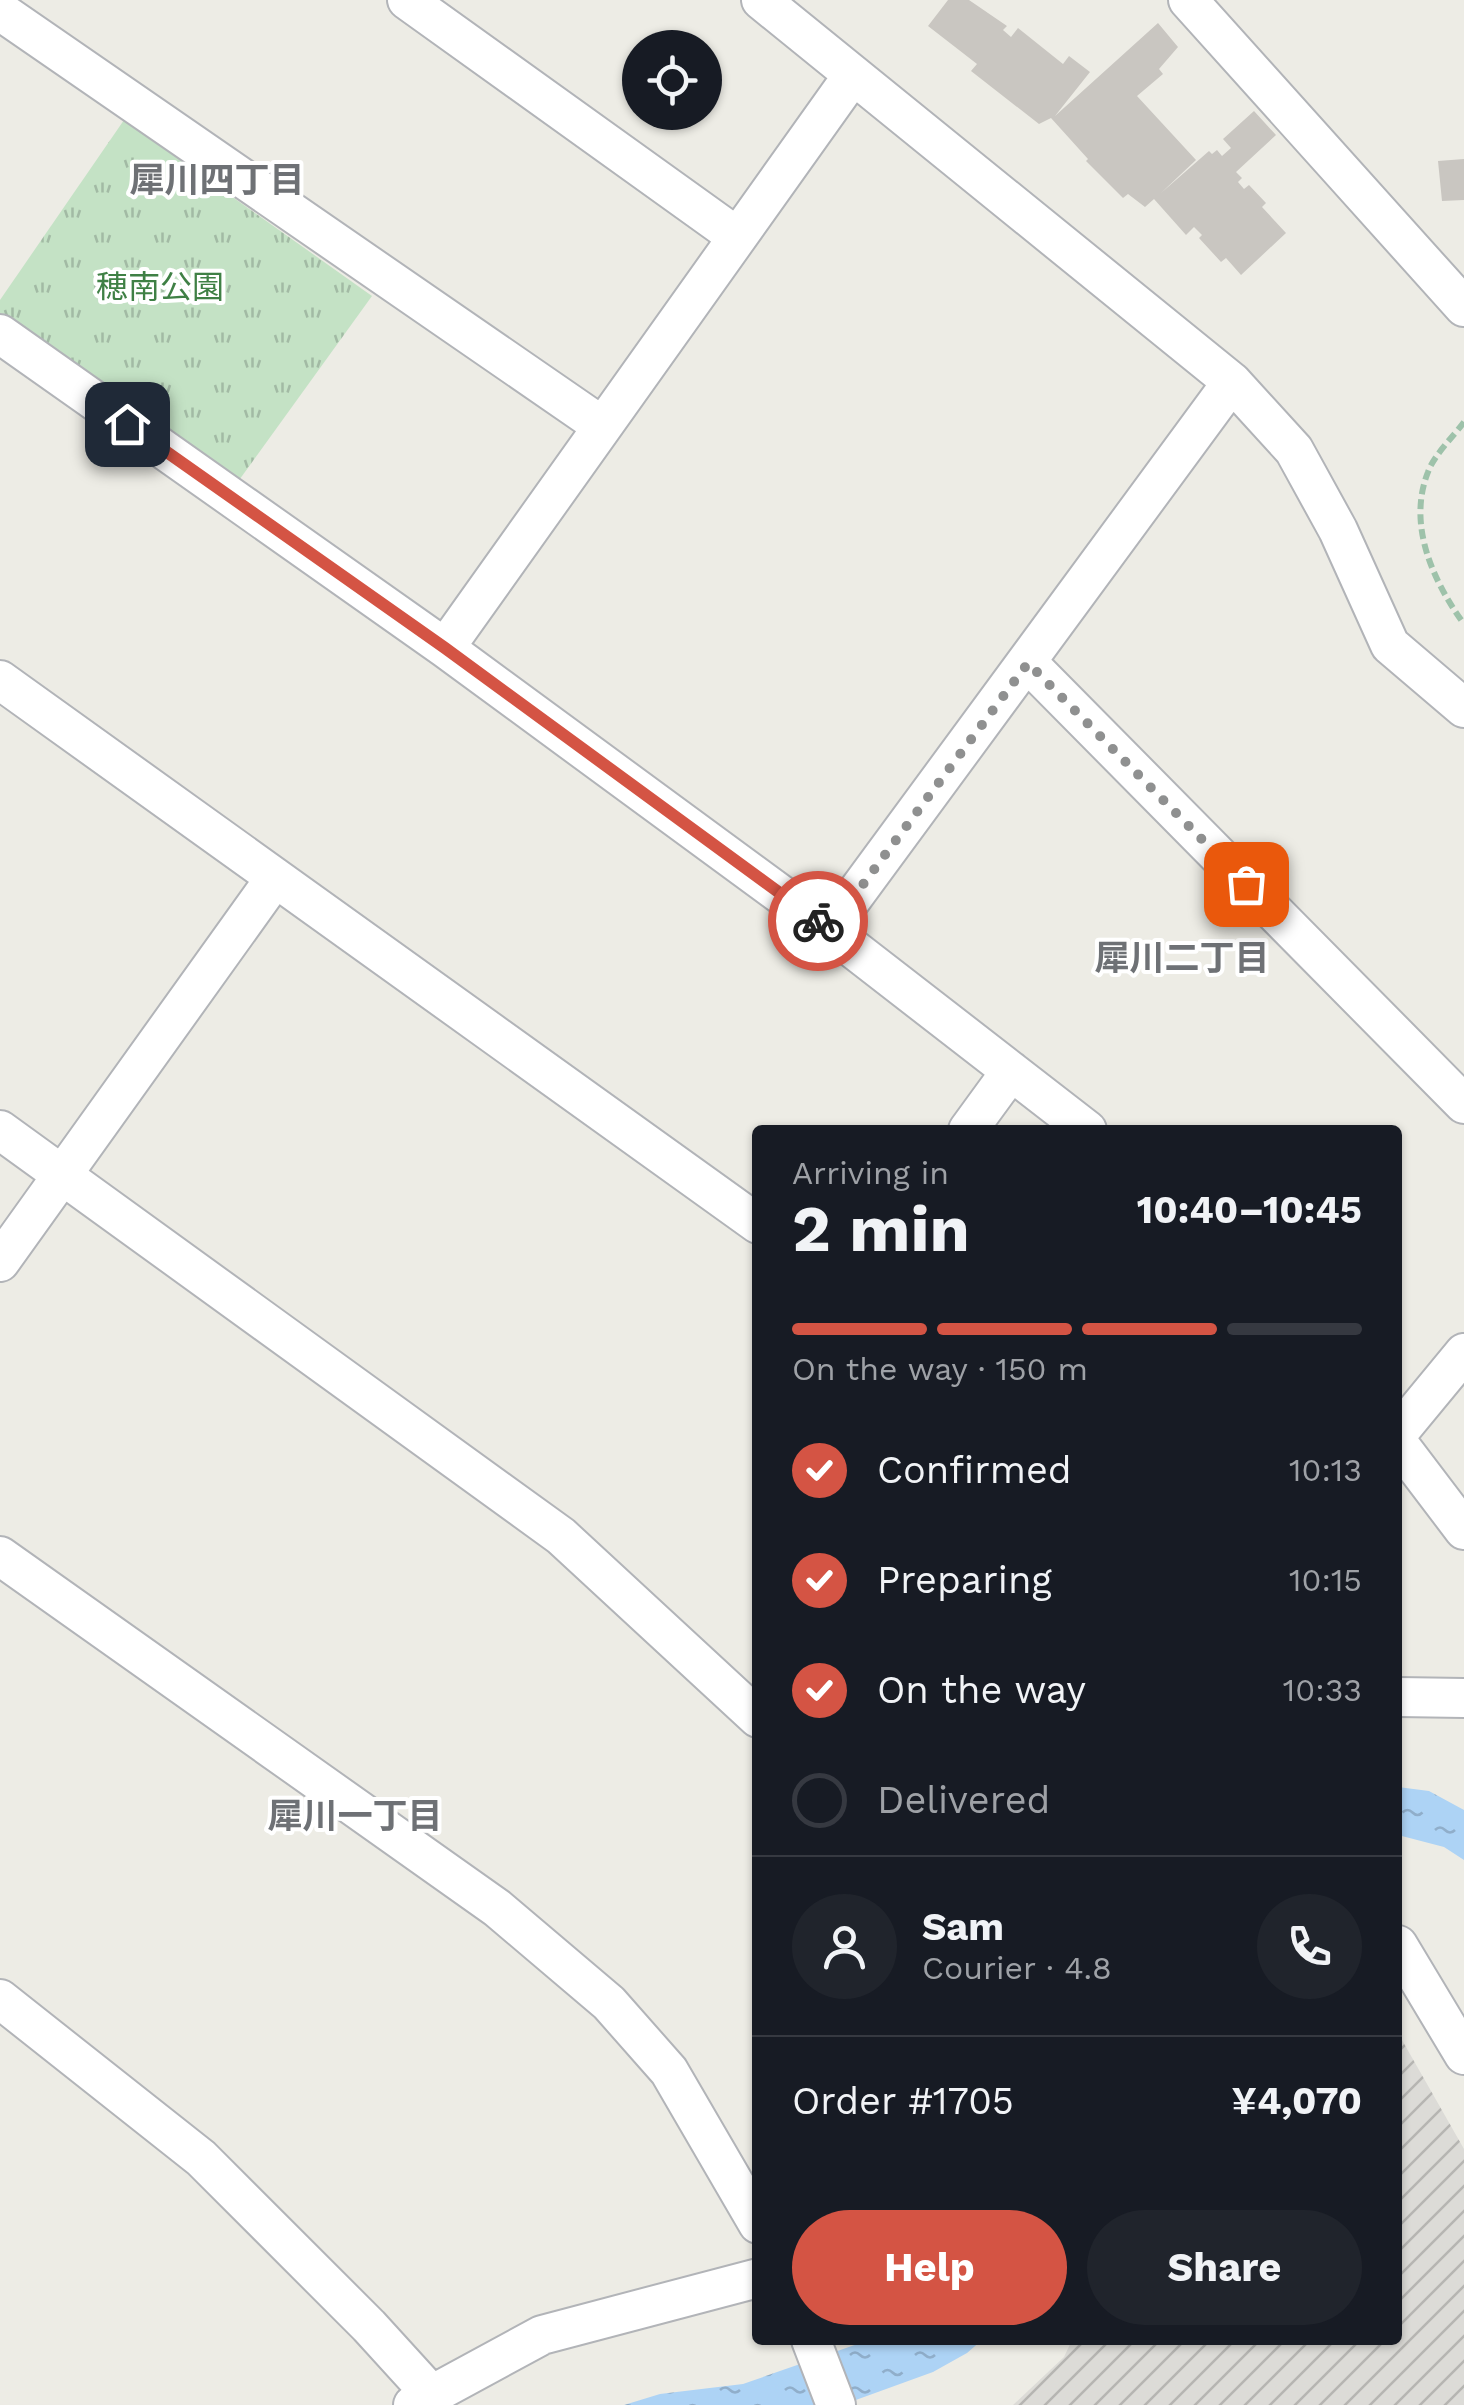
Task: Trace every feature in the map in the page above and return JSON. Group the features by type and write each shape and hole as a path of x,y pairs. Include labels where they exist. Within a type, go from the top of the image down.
{"street":[{"path":"408,0 736,236"},
{"path":"761,0 1232,382 1294,450 1338,530 1390,645 1464,708"},
{"path":"1188,0 1464,307"},
{"path":"0,11 602,426"},
{"path":"445,648 853,76"},
{"path":"0,334 445,648 829,930 1080,1125"},
{"path":"829,930 1232,382"},
{"path":"1028,663 1464,1104"},
{"path":"0,680 752,1220"},
{"path":"0,1262 275,878"},
{"path":"972,1125 1010,1071"},
{"path":"0,1130 561,1536 752,1712"},
{"path":"1402,1428 1464,1353"},
{"path":"1402,1448 1464,1530"},
{"path":"0,1556 497,1908 610,2003 669,2071 752,2214"},
{"path":"1402,1697 1464,1698"},
{"path":"1402,1952 1464,2055"},
{"path":"0,1999 201,2158 369,2326 421,2399 542,2334 752,2280"},
{"path":"812,2345 836,2405"}],"path":[{"path":"1464,422 1428,471 1419,526 1440,591 1464,624"}],"shaded area":[{"path":"1402,2040 1464,2149 1464,2405 1013,2405 1064,2357 1070,2345 1402,2345"}],"green space":[{"name":"穂南公園","path":"124,120 372,296 237,483 0,315 0,300"}],"water":[{"path":"1402,1788 1429,1791 1464,1810 1464,1860 1444,1847 1402,1836"},
{"path":"855,2345 976,2345 933,2372 842,2405 624,2405 660,2394 743,2384"}],"building":[{"path":"948,0 969,0 1007,26 1003,30 1011,37 1018,28 1063,64 1069,56 1090,72 1055,116 1158,23 1178,47 1159,69 1163,74 1137,96 1196,160 1161,193 1209,151 1212,154 1217,150 1222,156 1231,148 1223,139 1254,111 1276,135 1236,172 1242,178 1238,182 1244,189 1249,185 1266,203 1262,207 1286,233 1241,275 1226,258 1221,262 1194,227 1186,235 1154,199 1145,207 1128,194 1123,198 1051,118 1039,124 971,71 977,64 928,26"},
{"path":"1464,159 1464,200 1442,201 1438,161"}],"way so far":[{"path":"818,921 829,930 1028,663 1246,884"}],"district":[{"name":"犀川四丁目","path":"217,180"},
{"name":"犀川二丁目","path":"1182,958"},
{"name":"犀川一丁目","path":"355,1816"}],"route":[{"path":"127,424 445,648 818,921"}]}
